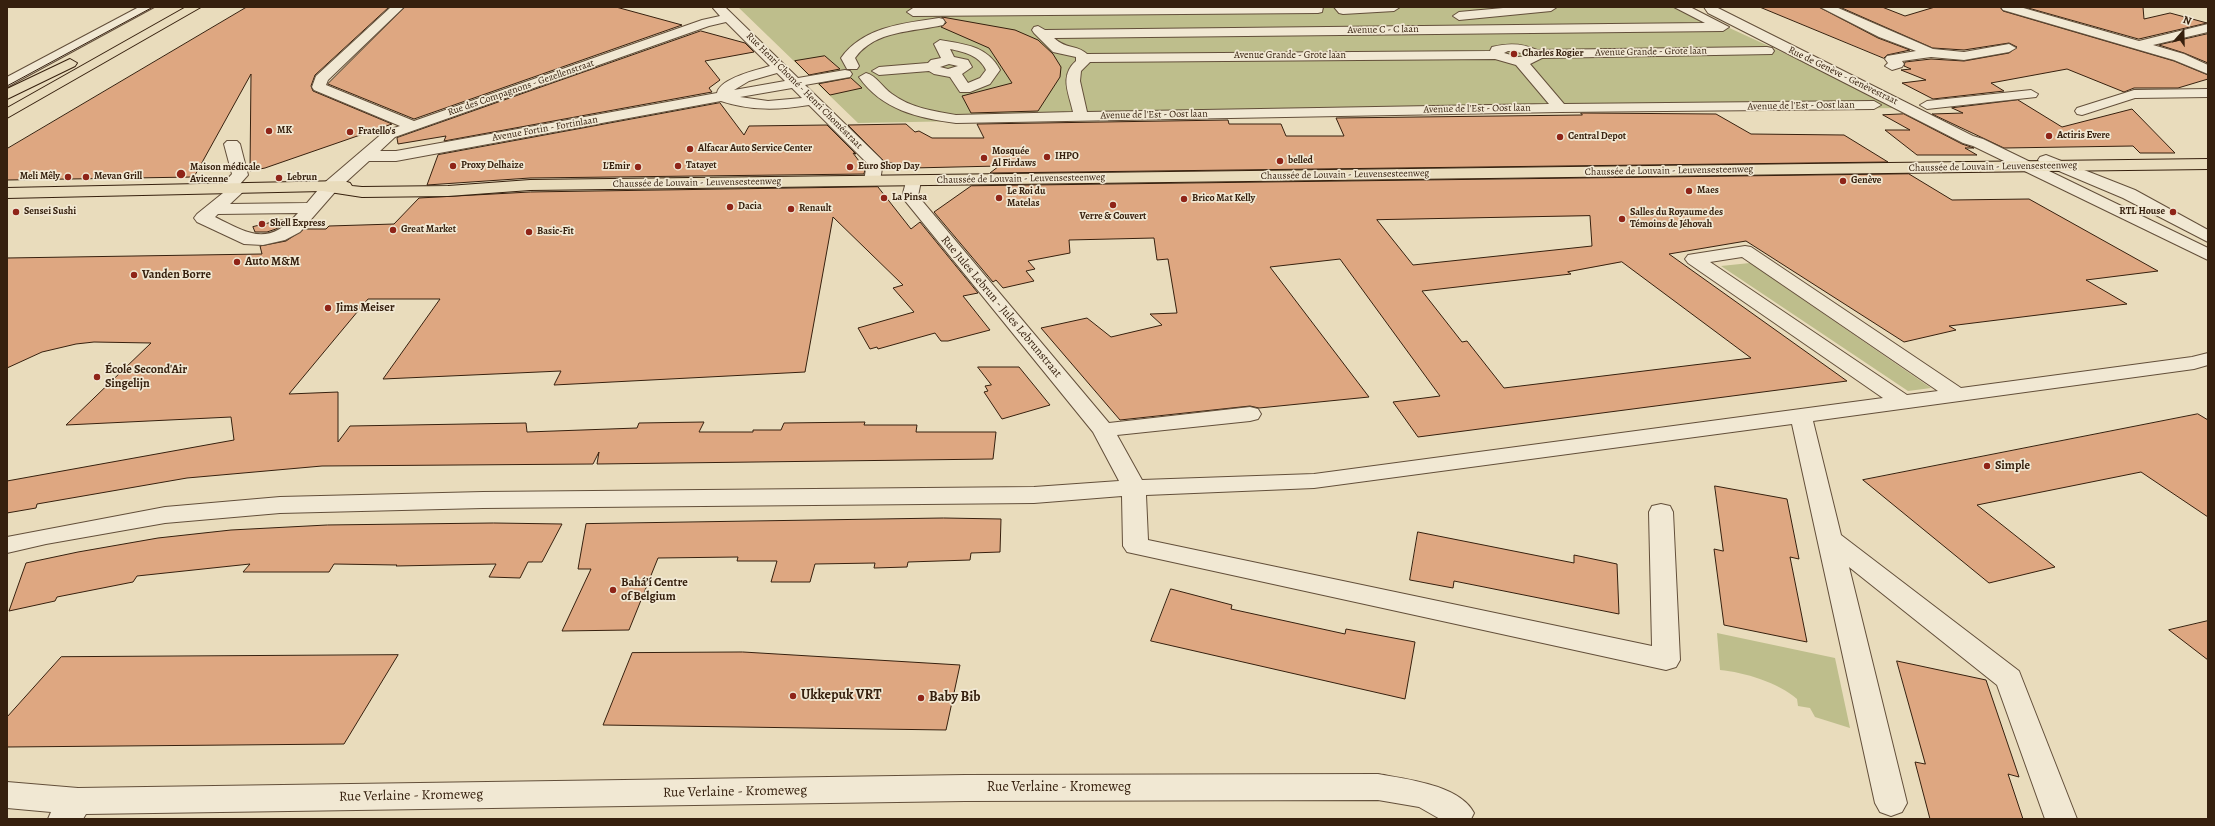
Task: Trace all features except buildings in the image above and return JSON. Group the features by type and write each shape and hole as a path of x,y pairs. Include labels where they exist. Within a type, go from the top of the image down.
{"main road":[{"path":"7,95 73,62 172,7"},
{"path":"7,114 195,7"},
{"name":"Chaussée de Louvain - Leuvensesteenweg","path":"7,193 329,188 362,192 448,191 483,187 913,180 2208,164"}],"street":[{"path":"7,76 110,21 131,7"},
{"path":"7,83 148,7"},
{"path":"398,7 321,79 319,87 411,125"},
{"name":"Rue Henri Chomé - Henri Choméstraat","path":"718,7 875,162 872,181"},
{"path":"849,70 848,58 851,51 858,45 879,35 918,25 1038,7"},
{"path":"1342,13 1394,7"},
{"path":"1449,16 1551,7"},
{"path":"1680,7 1767,51"},
{"name":"Rue de Genève - Genèvestraat","path":"1711,7 1751,20"},
{"name":"Rue de Genève - Genèvestraat","path":"1711,7 1712,10 1920,106"},
{"name":"Rue de Genève - Genèvestraat","path":"1725,7 1920,106 1968,140 1978,142 2208,256"},
{"path":"1826,7 1884,34 1931,53"},
{"path":"2007,7 2179,57 2208,70"},
{"path":"918,25 912,9 1011,12 1317,8 1342,13 1418,18"},
{"path":"1011,12 1043,34 1058,49 1077,52 1083,58 1083,62 1074,70 1074,81 1081,117"},
{"path":"1480,14 1492,29 1502,51 1506,59 1520,61 1532,60 1536,58 1536,54 1525,49 1502,51"},
{"name":"Rue des Compagnons - Gezellenstraat","path":"213,210 203,218 236,236 255,240 272,238 290,231 329,188 390,134 411,125 706,24 729,18"},
{"name":"Avenue C - C laan","path":"1043,34 1723,28"},
{"path":"2139,45 2208,28"},
{"path":"1892,66 1897,64 1892,59 1931,53 1964,56 2009,48"},
{"name":"Avenue Grande - Grote laan","path":"1083,58 1502,51"},
{"name":"Avenue Grande - Grote laan","path":"1536,54 1767,51"},
{"name":"Avenue de l'Est - Oost laan","path":"872,74 877,90 906,110 956,119 1560,108 1874,105 1767,51"},
{"path":"1520,61 1560,108"},
{"path":"872,74 932,67 936,62 952,66"},
{"name":"Avenue Fortin - Fortinlaan","path":"365,156 396,156 724,97 795,83 871,65 879,68 872,74"},
{"path":"724,97 724,91 734,82 748,75 781,68"},
{"path":"1920,106 1993,90"},
{"path":"2082,111 2134,94 2208,93"},
{"path":"1764,115 1920,106 2031,94"},
{"name":"Avenue Fortin - Fortinlaan","path":"724,97 756,106 778,106 813,100"},
{"path":"1920,106 1944,114 2129,194 2208,237"},
{"name":"Rue de Genève - Genèvestraat","path":"1944,114 1979,139 1978,142"},
{"path":"213,210 232,189 240,175 232,144"},
{"name":"Rue Jules Lebrun - Jules Lebrunstraat","path":"913,180 910,197 1103,430 1134,488"},
{"path":"2102,183 2104,188 2112,194 2208,246"},
{"path":"213,210 310,208"},
{"path":"1903,402 1694,259 1745,251 1958,395"},
{"path":"7,545 62,533 165,515 280,505 483,500 1034,495 1134,488 1314,481 2203,362"},
{"path":"1103,430 1250,414"},
{"path":"1800,416 1830,538 1891,803"},
{"path":"1134,488 1136,546 1666,660 1660,512"},
{"path":"1830,538 2009,679 2061,819"},
{"name":"Rue Verlaine - Kromeweg","path":"7,794 71,810 965,788 1378,787 1425,795 1458,812"}],"green space":[{"path":"738,7 1330,7 1343,10 1380,7 1684,7 1903,108 1388,113 858,123"},
{"path":"1750,263 1931,388 1908,391 1721,266"},
{"path":"1717,633 1835,658 1850,728 1815,717 1810,708 1798,706 1797,699 1790,693 1771,683 1740,673 1720,670"}],"tram line":[{"path":"7,86 153,7"}],"place":[{"name":"Charles Rogier","path":"1514,54"},
{"name":"MK","path":"269,131"},
{"name":"Fratello's","path":"350,132"},
{"name":"Actiris Evere","path":"2049,136"},
{"name":"Central Depot","path":"1560,137"},
{"name":"Alfacar Auto Service Center","path":"690,149"},
{"name":"IHPO","path":"1047,157"},
{"name":"Mosquée Al Firdaws","path":"984,158"},
{"name":"belled","path":"1280,161"},
{"name":"Proxy Delhaize","path":"453,166"},
{"name":"Tatayet","path":"678,166"},
{"name":"L'Emir","path":"638,167"},
{"name":"Euro Shop Day","path":"850,167"},
{"name":"Maison médicale Avicenne","path":"181,174"},
{"name":"Meli Mêly","path":"68,177"},
{"name":"Mevan Grill","path":"86,177"},
{"name":"Lebrun","path":"279,178"},
{"name":"Genève","path":"1843,181"},
{"name":"Maes","path":"1689,191"},
{"name":"La Pinsa","path":"884,198"},
{"name":"Le Roi du Matelas","path":"999,198"},
{"name":"Brico Mat Kelly","path":"1184,199"},
{"name":"Verre & Couvert","path":"1113,205"},
{"name":"Dacia","path":"730,207"},
{"name":"Renault","path":"791,209"},
{"name":"Sensei Sushi","path":"16,212"},
{"name":"RTL House","path":"2173,212"},
{"name":"Salles du Royaume des Témoins de Jéhovah","path":"1622,219"},
{"name":"Shell Express","path":"262,224"},
{"name":"Great Market","path":"393,230"},
{"name":"Basic-Fit","path":"529,232"},
{"name":"Auto M&M","path":"237,262"},
{"name":"Vanden Borre","path":"134,275"},
{"name":"Jims Meiser","path":"328,308"},
{"name":"École Second'Air Singelijn","path":"97,377"},
{"name":"Simple","path":"1987,466"},
{"name":"Bahá’í Centre of Belgium","path":"613,590"},
{"name":"Ukkepuk VRT","path":"793,696"},
{"name":"Baby Bib","path":"921,698"}]}
